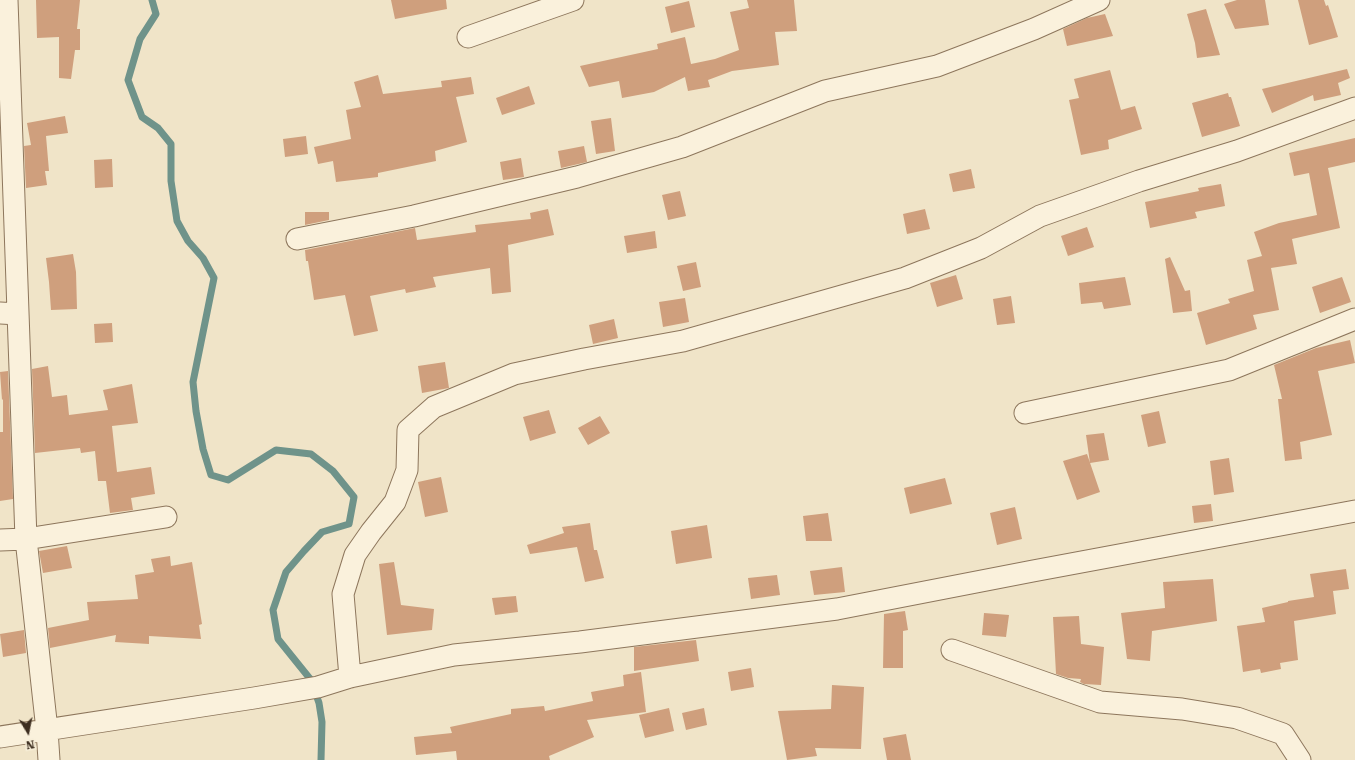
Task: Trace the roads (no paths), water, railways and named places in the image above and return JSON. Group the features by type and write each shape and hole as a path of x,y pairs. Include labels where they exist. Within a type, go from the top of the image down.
{"street":[{"path":"7,0 4,51 9,314 26,539 48,730 49,760"},
{"path":"468,37 573,0"},
{"path":"298,239 414,216 577,177 682,147 825,91 937,66 1034,30 1089,2"},
{"path":"350,677 343,594 355,555 395,502 407,470 408,430 434,407 514,374 584,359 683,341 905,278 981,248 1040,216 1139,181 1244,148 1355,108"},
{"path":"1025,413 1229,370 1355,319"},
{"path":"0,737 318,687 350,677 454,655 580,642 837,609 1040,569 1355,511"},
{"path":"0,540 26,539 166,517"},
{"path":"952,650 1100,702 1182,709 1237,718 1283,734 1300,760"}],"waterway":[{"path":"152,0 156,14 140,39 128,80 142,117 158,128 171,144 171,181 177,221 188,241 203,258 214,278 193,382 196,411 203,449 211,475 228,480 276,450 311,454 333,471 354,497 349,524 322,532 304,551 286,572 273,610 278,639 311,680 319,703 322,722 321,760"}]}
